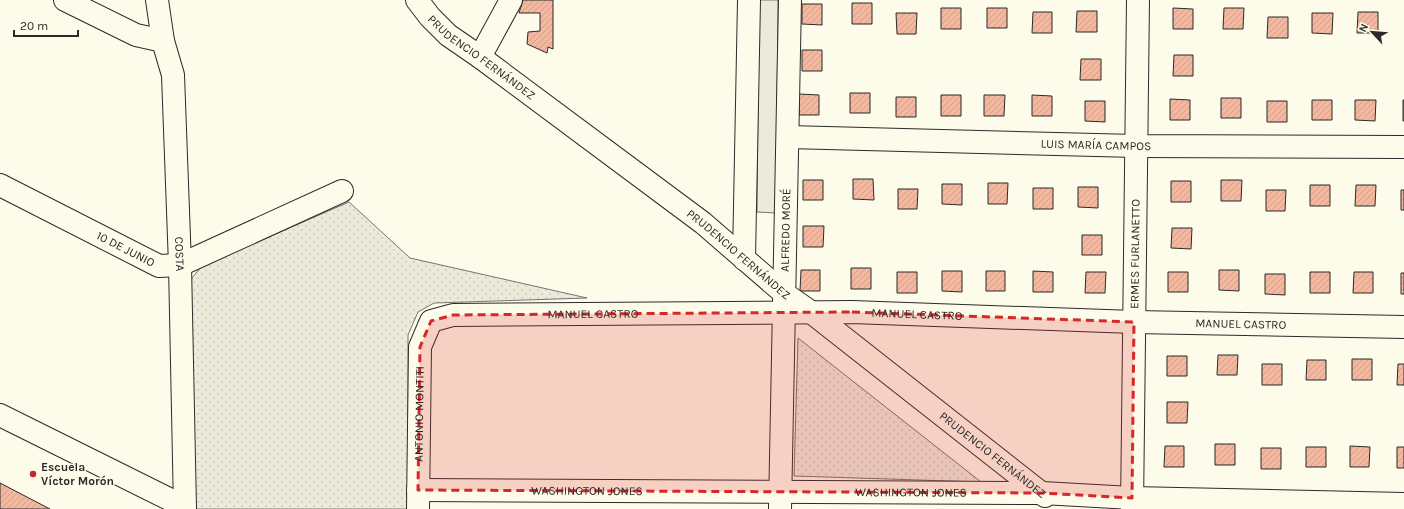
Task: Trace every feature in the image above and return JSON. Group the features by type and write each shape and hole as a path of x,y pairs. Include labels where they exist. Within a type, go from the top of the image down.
{"street":[{"path":"65,0 136,35 163,41"},
{"name":"COSTA","path":"157,0 163,41 173,75 180,265 185,508"},
{"name":"PRUDENCIO FERNÁNDEZ","path":"417,0 430,17 448,35 480,57 703,223 744,259 785,303 811,312 1062,509"},
{"path":"480,57 511,0"},
{"path":"744,259 749,0"},
{"name":"ALFREDO MORÉ","path":"781,500 790,0"},
{"name":"ERMES FURLANETTO","path":"1132,503 1138,0"},
{"name":"LUIS MARÍA CAMPOS","path":"788,137 1136,146 1404,147"},
{"name":"10 DE JUNIO","path":"0,185 158,266 180,265 342,191"},
{"name":"MANUEL CASTRO","path":"431,322 453,315 785,303"},
{"name":"MANUEL CASTRO","path":"811,312 852,312 1134,322 1404,327"},
{"name":"ANTONIO MONTITI","path":"418,500 420,347 431,322"},
{"path":"0,415 185,508"},
{"name":"WASHINGTON JONES","path":"418,500 781,500 1042,493 1132,503 1404,504"}],"highlighted area":[{"path":"852,312 1134,322 1132,498 1042,493 418,490 420,347 431,321 453,315"}],"shaded area":[{"path":"759,0 778,0 776,213 757,212"},
{"path":"349,202 410,258 587,298 434,303 418,312 408,335 408,509 194,509 189,292 192,278 202,266"},
{"path":"798,338 981,482 794,476"}],"building":[{"path":"523,0 553,0 553,49 548,47 547,53 527,44 528,32 540,31 540,13 519,13"},
{"path":"852,3 872,3 872,24 852,24"},
{"path":"802,4 822,4 822,25 802,24"},
{"path":"941,8 961,8 961,29 941,29"},
{"path":"987,8 1007,8 1007,28 987,28"},
{"path":"1173,8 1193,9 1193,29 1173,29"},
{"path":"1224,8 1244,8 1243,29 1223,29"},
{"path":"1077,11 1097,11 1097,32 1076,32"},
{"path":"1033,12 1052,12 1052,33 1032,33"},
{"path":"1358,12 1378,12 1378,33 1357,33"},
{"path":"896,13 917,13 916,34 897,34"},
{"path":"1312,13 1333,13 1332,34 1312,33"},
{"path":"1268,17 1288,17 1288,38 1267,38"},
{"path":"802,50 822,50 822,71 802,71"},
{"path":"1174,55 1193,55 1193,76 1173,76"},
{"path":"1081,59 1101,59 1101,80 1080,80"},
{"path":"850,93 870,93 870,113 850,113"},
{"path":"799,94 819,95 819,115 799,115"},
{"path":"941,95 961,95 961,116 941,116"},
{"path":"984,95 1005,95 1004,116 984,116"},
{"path":"1032,95 1052,96 1052,116 1032,116"},
{"path":"896,97 916,97 916,117 896,117"},
{"path":"1221,98 1241,98 1241,118 1221,118"},
{"path":"1170,99 1190,100 1190,120 1170,120"},
{"path":"1312,100 1332,100 1332,120 1312,120"},
{"path":"1355,100 1376,100 1375,121 1355,120"},
{"path":"1404,100 1404,121 1403,121"},
{"path":"1085,101 1105,101 1105,122 1085,121"},
{"path":"1267,101 1287,101 1287,122 1267,122"},
{"path":"853,179 873,179 874,200 853,199"},
{"path":"803,180 823,180 823,200 803,200"},
{"path":"1221,180 1242,180 1241,201 1221,201"},
{"path":"1171,181 1191,181 1191,202 1171,202"},
{"path":"988,183 1008,183 1007,204 988,204"},
{"path":"942,184 962,184 962,205 942,204"},
{"path":"1310,185 1330,185 1330,206 1310,206"},
{"path":"1356,185 1376,185 1375,206 1355,206"},
{"path":"1078,187 1098,187 1098,208 1078,207"},
{"path":"1033,188 1053,188 1053,209 1033,209"},
{"path":"898,189 918,189 917,209 898,209"},
{"path":"1266,190 1286,190 1285,211 1266,211"},
{"path":"1401,190 1404,190 1404,210 1401,210"},
{"path":"803,226 824,226 823,247 803,247"},
{"path":"1172,228 1192,228 1191,249 1171,248"},
{"path":"1082,235 1102,235 1102,255 1082,255"},
{"path":"851,268 871,268 871,289 851,289"},
{"path":"801,270 820,270 820,291 800,291"},
{"path":"1219,270 1239,270 1239,291 1219,290"},
{"path":"942,271 962,271 962,292 942,291"},
{"path":"986,271 1005,271 1005,291 986,291"},
{"path":"1033,271 1053,272 1053,292 1033,292"},
{"path":"897,272 917,272 917,293 897,293"},
{"path":"1086,272 1106,272 1105,293 1085,293"},
{"path":"1168,272 1188,272 1188,292 1168,292"},
{"path":"1310,272 1330,272 1330,293 1310,293"},
{"path":"1354,272 1373,272 1373,293 1353,293"},
{"path":"1401,273 1404,273 1404,294 1401,294"},
{"path":"1265,274 1285,274 1285,295 1265,294"},
{"path":"1218,355 1238,355 1237,375 1217,375"},
{"path":"1167,356 1187,356 1187,376 1167,376"},
{"path":"1352,359 1372,359 1372,380 1352,380"},
{"path":"1307,360 1326,360 1326,380 1306,380"},
{"path":"1262,364 1282,364 1282,385 1262,385"},
{"path":"1398,364 1404,364 1404,385 1397,385"},
{"path":"1167,402 1188,402 1187,423 1167,423"},
{"path":"1215,444 1235,444 1235,465 1215,465"},
{"path":"1165,446 1184,446 1184,467 1164,467"},
{"path":"1350,446 1370,447 1369,467 1350,467"},
{"path":"1306,447 1326,447 1326,467 1306,467"},
{"path":"1397,447 1404,447 1404,468 1397,468"},
{"path":"1261,448 1281,448 1281,469 1261,469"},
{"path":"0,483 50,509 0,509"}],"place":[{"name":"Escuela Víctor Morón","path":"33,474"}]}
